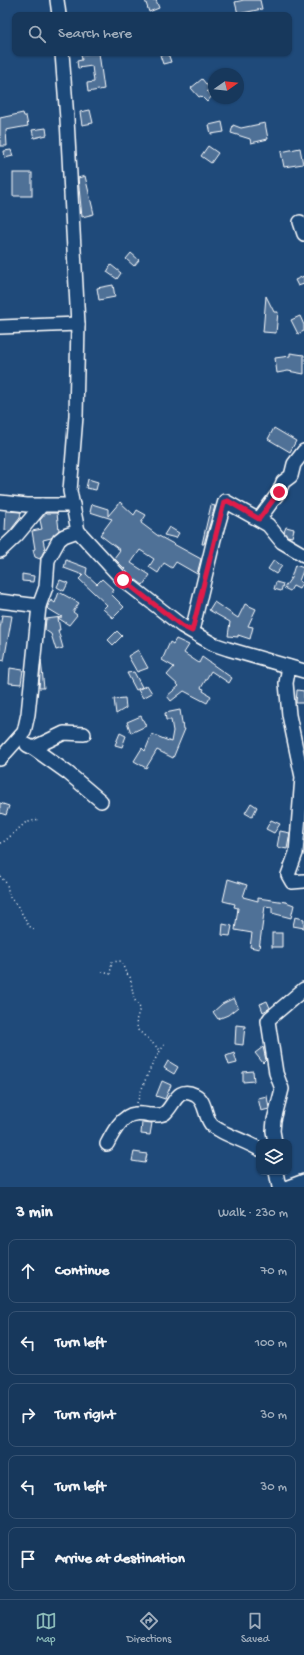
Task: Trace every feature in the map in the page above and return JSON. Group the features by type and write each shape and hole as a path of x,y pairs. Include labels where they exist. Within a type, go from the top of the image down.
{"street":[{"path":"57,0 59,12"},
{"path":"62,56 68,126 78,324 77,408 70,491 78,531 123,580 182,626 213,644 304,671"},
{"path":"0,327 78,324"},
{"path":"259,519 279,492 283,482 291,476 294,464 304,451"},
{"path":"192,631 224,502 228,501 259,519 272,528 282,542 304,555"},
{"path":"0,502 26,506 73,505"},
{"path":"0,551 17,535 42,505"},
{"path":"0,759 24,732 28,714 39,606 46,587 48,560 59,540 64,536 78,531"},
{"path":"0,601 39,606"},
{"path":"289,667 286,683 289,715 302,777 296,853 288,875 292,882 304,881"},
{"path":"33,748 64,733 84,734"},
{"path":"17,740 33,748 68,773 101,801"},
{"path":"274,1139 273,1131 282,1089 276,1074 268,1021 304,988"},
{"path":"107,1144 118,1125 133,1114 156,1115 164,1113 179,1095 185,1092 195,1094 200,1098 207,1119 212,1125 250,1143 256,1148"},
{"path":"277,1175 279,1187"},
{"path":"288,1187 304,1181"}],"path":[{"path":"0,843 5,841 25,823 39,819"},
{"path":"0,876 7,884 9,896 19,908 28,925 34,930"},
{"path":"102,972 110,974 112,962 120,961 126,973 130,977 134,999 140,1008 136,1021 138,1030 160,1050"},
{"path":"133,1114 144,1079 160,1050 165,1044"}],"building":[{"path":"145,0 156,0 159,8 149,12"},
{"path":"244,0 260,0 262,9 248,12 238,12 235,2"},
{"path":"81,56 99,56 104,89 88,92 87,83 94,82 92,66 78,68 77,61 82,60"},
{"path":"160,56 169,56 171,62 163,64"},
{"path":"202,79 208,86 208,101 207,102 201,96 199,97 191,88"},
{"path":"90,110 93,123 82,125 80,112"},
{"path":"23,113 24,116 26,116 28,126 6,130 7,146 0,146 0,118"},
{"path":"222,122 224,132 211,134 209,125"},
{"path":"265,123 268,139 251,143 250,139 231,133 233,125 241,128"},
{"path":"46,128 47,135 34,138 32,130"},
{"path":"208,146 218,153 211,163 201,156"},
{"path":"300,148 303,164 284,167 281,152"},
{"path":"11,150 13,156 5,158 4,151"},
{"path":"13,173 32,173 32,196 13,196"},
{"path":"85,176 94,214 82,217 78,178"},
{"path":"131,253 139,260 134,266 126,259"},
{"path":"111,265 121,273 117,279 107,272"},
{"path":"304,276 304,284 298,286 295,280"},
{"path":"113,285 115,297 99,300 97,288"},
{"path":"266,296 274,312 278,312 276,333 263,332"},
{"path":"300,316 304,325 304,331 298,334 291,320"},
{"path":"290,353 304,355 304,374 288,371 277,373 275,358 290,356"},
{"path":"274,428 296,441 290,452 268,439"},
{"path":"88,479 98,482 96,490 86,488"},
{"path":"120,502 134,515 137,510 146,515 141,523 157,535 201,559 197,574 176,562 172,568 164,563 158,573 149,567 154,559 140,550 131,563 150,575 143,585 128,574 128,572 114,558 120,550 100,535 112,519 90,512 92,504 108,509 108,516"},
{"path":"211,505 215,506 204,544 202,544"},
{"path":"6,511 21,512 20,518 10,531 5,530"},
{"path":"46,513 57,513 59,530 51,538 43,540 45,549 40,559 35,557 33,550 35,549 32,531 42,529 40,520"},
{"path":"169,527 179,533 176,538 164,535"},
{"path":"286,527 294,529 292,537 287,536 284,532"},
{"path":"66,560 87,568 86,574 97,584 102,579 114,590 111,594 124,607 113,618 103,609 107,605 79,579 83,575 64,568"},
{"path":"274,560 282,566 276,574 268,569"},
{"path":"295,565 304,568 299,581 302,583 299,589 293,586 290,591 284,588 291,578"},
{"path":"22,574 34,576 33,582 22,581"},
{"path":"60,580 68,583 64,591 57,587"},
{"path":"276,582 283,584 281,591 274,589"},
{"path":"59,592 79,603 73,612 77,615 69,625 58,618 60,630 58,630 63,648 56,650 51,634 45,630 46,619 62,617 47,608 51,600 55,603"},
{"path":"214,602 238,618 245,604 256,609 248,626 253,627 250,639 238,635 238,637 228,636 230,622 209,610"},
{"path":"2,615 12,616 4,661 0,660 0,629"},
{"path":"117,631 122,636 113,645 108,640"},
{"path":"176,639 189,645 184,653 199,663 202,657 232,678 229,683 211,671 201,688 211,696 207,703 184,691 171,701 167,696 179,686 167,675 174,667 162,660 170,642 173,644"},
{"path":"138,650 148,668 137,672 128,656"},
{"path":"41,660 44,688 39,688"},
{"path":"10,668 23,670 21,684 9,683"},
{"path":"134,672 142,687 136,690 127,673"},
{"path":"147,685 152,693 143,698 138,690"},
{"path":"297,690 304,691 304,703 296,703"},
{"path":"125,698 126,708 116,714 114,699"},
{"path":"180,710 183,729 185,729 173,758 157,750 146,768 134,761 142,748 145,751 152,734 171,742 173,731 171,720 166,720 165,713"},
{"path":"141,716 146,726 131,733 127,722"},
{"path":"120,733 126,736 122,747 115,745"},
{"path":"0,803 9,806 6,815 0,813"},
{"path":"251,803 257,807 252,817 245,813"},
{"path":"271,820 280,824 274,833 266,829"},
{"path":"280,831 290,833 287,849 277,847"},
{"path":"228,879 247,885 243,897 258,901 258,898 286,902 294,905 291,918 272,913 272,907 265,906 259,949 250,947 252,933 235,930 238,908 234,907 235,904 223,901"},
{"path":"295,917 304,919 304,928 293,926"},
{"path":"223,924 232,926 230,936 222,935"},
{"path":"272,933 282,933 282,947 272,947"},
{"path":"234,998 238,1007 228,1015 218,1019 213,1012 222,1004"},
{"path":"267,1001 270,1008 263,1012 260,1004"},
{"path":"236,1025 245,1026 243,1045 235,1044"},
{"path":"263,1047 266,1060 263,1063 255,1053"},
{"path":"234,1053 237,1063 229,1065 226,1056"},
{"path":"168,1061 178,1067 174,1074 164,1068"},
{"path":"253,1071 254,1081 243,1082 243,1072"},
{"path":"162,1081 171,1085 165,1099 156,1096"},
{"path":"267,1096 269,1109 261,1111 258,1098"},
{"path":"142,1122 152,1123 150,1135 141,1134"},
{"path":"134,1152 147,1154 145,1163 132,1161"}],"route":[{"path":"123,580 159,609 182,626 192,631 224,502 228,501 259,519 279,492"}]}
